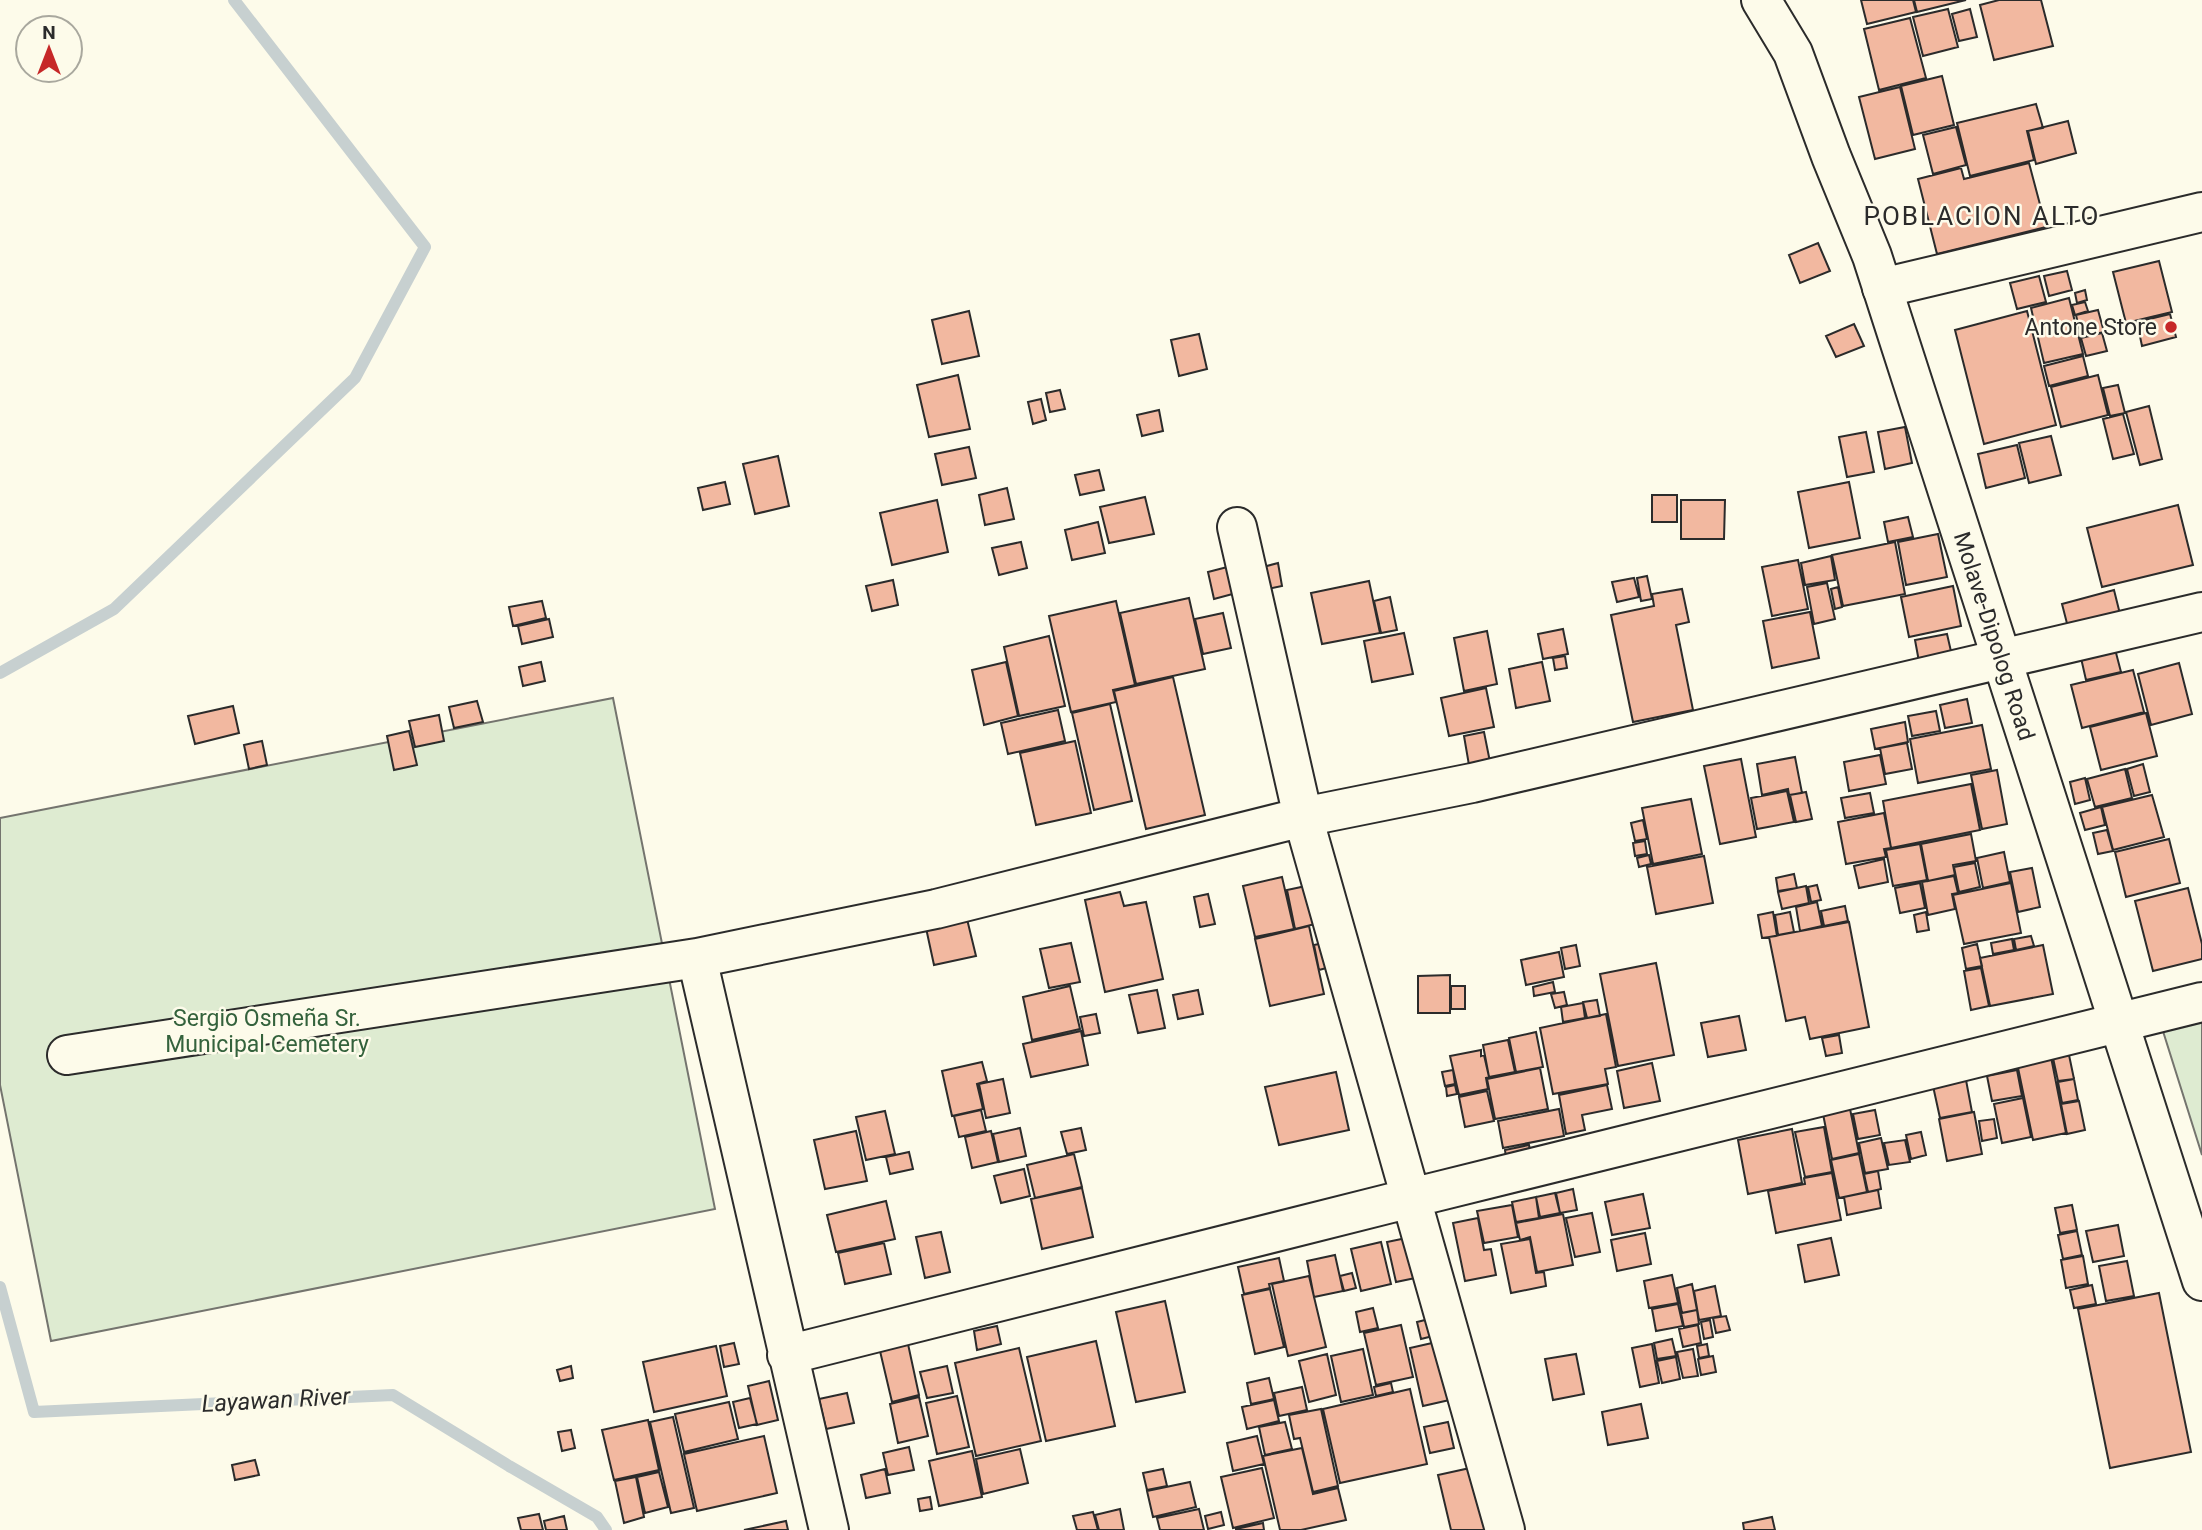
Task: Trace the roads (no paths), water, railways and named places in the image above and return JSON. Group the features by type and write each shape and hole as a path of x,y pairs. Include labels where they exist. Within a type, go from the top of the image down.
{"main road":[{"name":"Molave-Dipolog Road","path":"1761,0 1793,53 1872,256 2202,1281"},
{"path":"1882,288 2202,212"},
{"path":"1237,527 1303,817 1506,1530"},
{"path":"67,1055 697,958 936,909 1303,817 1472,783 2202,612"},
{"path":"697,958 829,1530"},
{"path":"787,1355 2202,1002"}],"waterway":[{"path":"0,673 114,609 355,378 425,247 234,0"},
{"name":"Layawan River","path":"0,1287 34,1412 393,1395 597,1517 606,1530"}],"place":[{"name":"Antone Store","path":"2171,327"}],"district":[{"name":"POBLACION ALTO","path":"1982,216"}],"park label":[{"name":"Sergio Osmeña Sr. Municipal Cemetery","path":"267,1031"}]}
